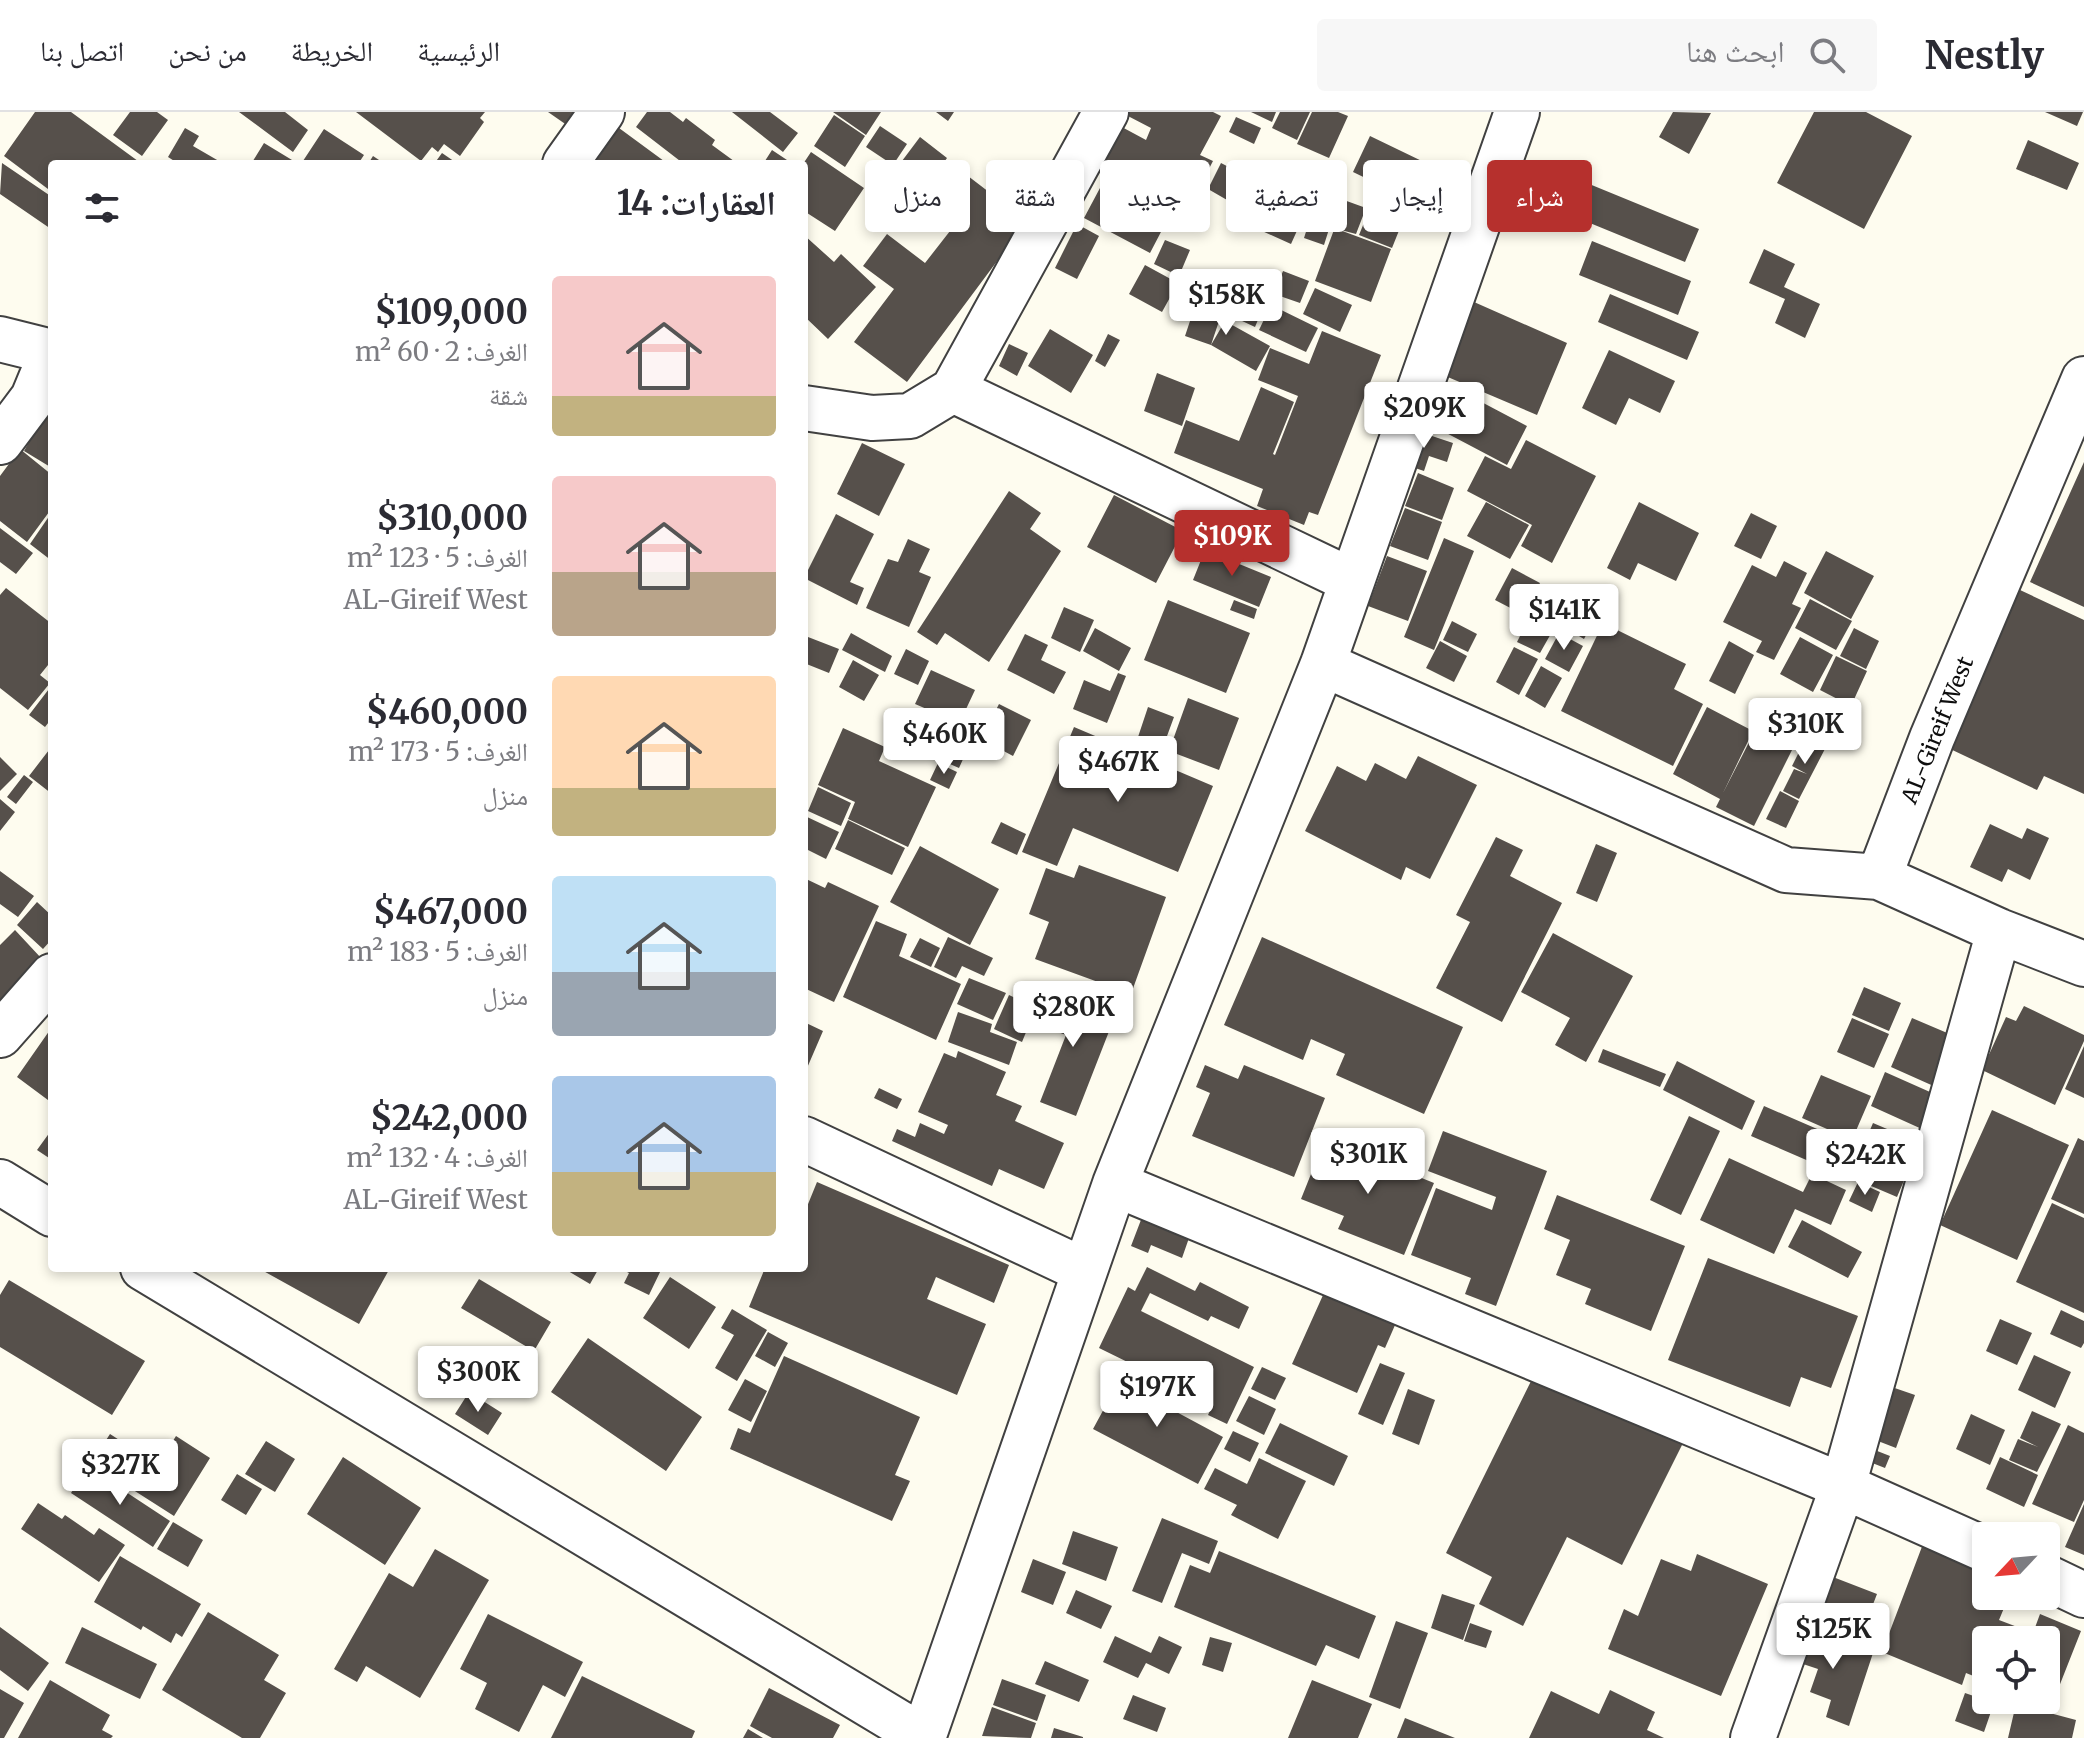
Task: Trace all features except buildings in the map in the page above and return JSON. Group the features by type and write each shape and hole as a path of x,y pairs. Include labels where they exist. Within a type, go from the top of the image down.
{"street":[{"path":"568,160 602,112"},
{"path":"808,409 872,418 910,416 953,390 1106,112"},
{"path":"150,1272 923,1737 1083,1270 1323,664 1517,112"},
{"path":"0,339 48,351"},
{"path":"0,442 33,398 48,362"},
{"name":"AL-Gireif West","path":"1879,877 1932,738 2072,443 2084,379"},
{"path":"953,390 1352,581"},
{"path":"1323,664 1786,870 1879,877 1999,931 2084,964"},
{"path":"1753,1738 1843,1486 1999,931"},
{"path":"0,1035 48,981"},
{"path":"808,1141 1083,1270"},
{"path":"0,1182 48,1212"},
{"path":"1115,1184 1843,1486 1972,1544"},
{"path":"2060,1584 2084,1595"}]}
